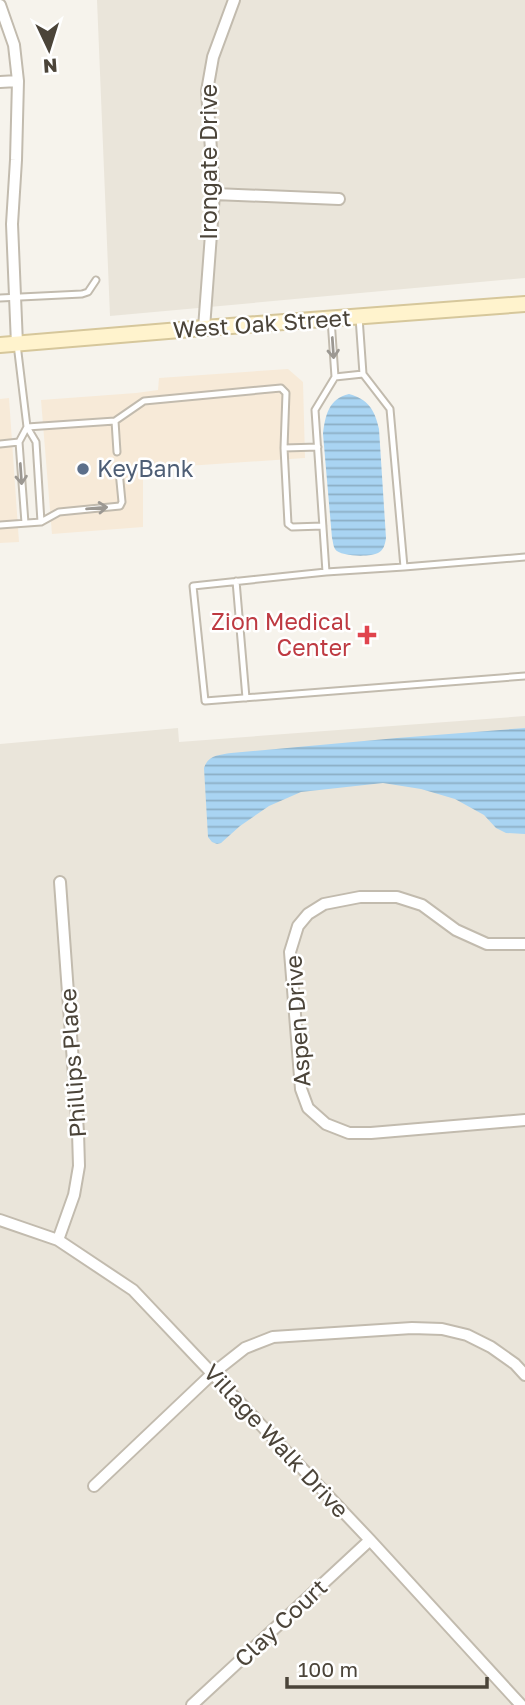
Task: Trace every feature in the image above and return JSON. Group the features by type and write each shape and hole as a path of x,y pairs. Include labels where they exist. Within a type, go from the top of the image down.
{"main road":[{"name":"West Oak Street","path":"0,345 525,304"}],"street":[{"name":"Irongate Drive","path":"204,328 214,194 207,91 213,57 234,0"},
{"path":"0,5 14,45 18,81 12,224 18,344"},
{"path":"0,82 18,81"},
{"path":"214,194 339,199"},
{"name":"Phillips Place","path":"58,1240 74,1195 79,1166 60,882"},
{"name":"Aspen Drive","path":"525,944 487,944 456,930 422,905 397,897 360,897 324,904 308,914 298,926 290,952 301,1089 308,1108 326,1124 349,1133 371,1133 525,1120"},
{"name":"Village Walk Drive","path":"0,1220 58,1240 133,1290 523,1705"},
{"path":"94,1486 212,1374 245,1348 273,1337 412,1328 442,1329 467,1335 491,1347 515,1364 525,1375"},
{"name":"Clay Court","path":"192,1705 370,1540"}],"lane":[{"path":"0,298 82,295 88,292 96,280"},
{"path":"359,317 363,374 390,409 404,567"},
{"path":"326,572 315,410 335,377 331,319"},
{"path":"18,344 26,427 36,442 41,522"},
{"path":"335,377 363,374"},
{"path":"26,427 115,421 144,401 281,388 286,393 284,448 288,524 292,527 323,526"},
{"path":"115,421 117,452"},
{"path":"25,523 19,442 26,427"},
{"path":"0,443 19,442"},
{"path":"284,448 318,447"},
{"path":"0,525 41,522 59,512 120,506 122,502 119,471"},
{"path":"525,557 326,572 193,586 205,701 525,676"},
{"path":"236,581 246,698"}],"shaded area":[{"path":"97,0 525,0 525,278 110,316"},
{"path":"288,369 303,382 305,458 143,469 143,527 52,534 41,400 158,390 159,378"},
{"path":"9,398 19,542 0,543 0,399"},
{"path":"525,716 525,1705 0,1705 0,744 178,728 179,742"}],"water":[{"path":"349,394 370,406 379,429 386,538 382,550 369,555 356,556 338,552 334,548 332,538 323,434 329,409 337,399"},
{"path":"525,728 525,834 506,833 496,828 484,815 455,799 421,789 383,783 301,792 269,806 221,843 212,842 208,837 204,768 214,756"}],"place":[{"name":"KeyBank","path":"83,469"},
{"name":"Zion Medical Center","path":"367,635"}]}
